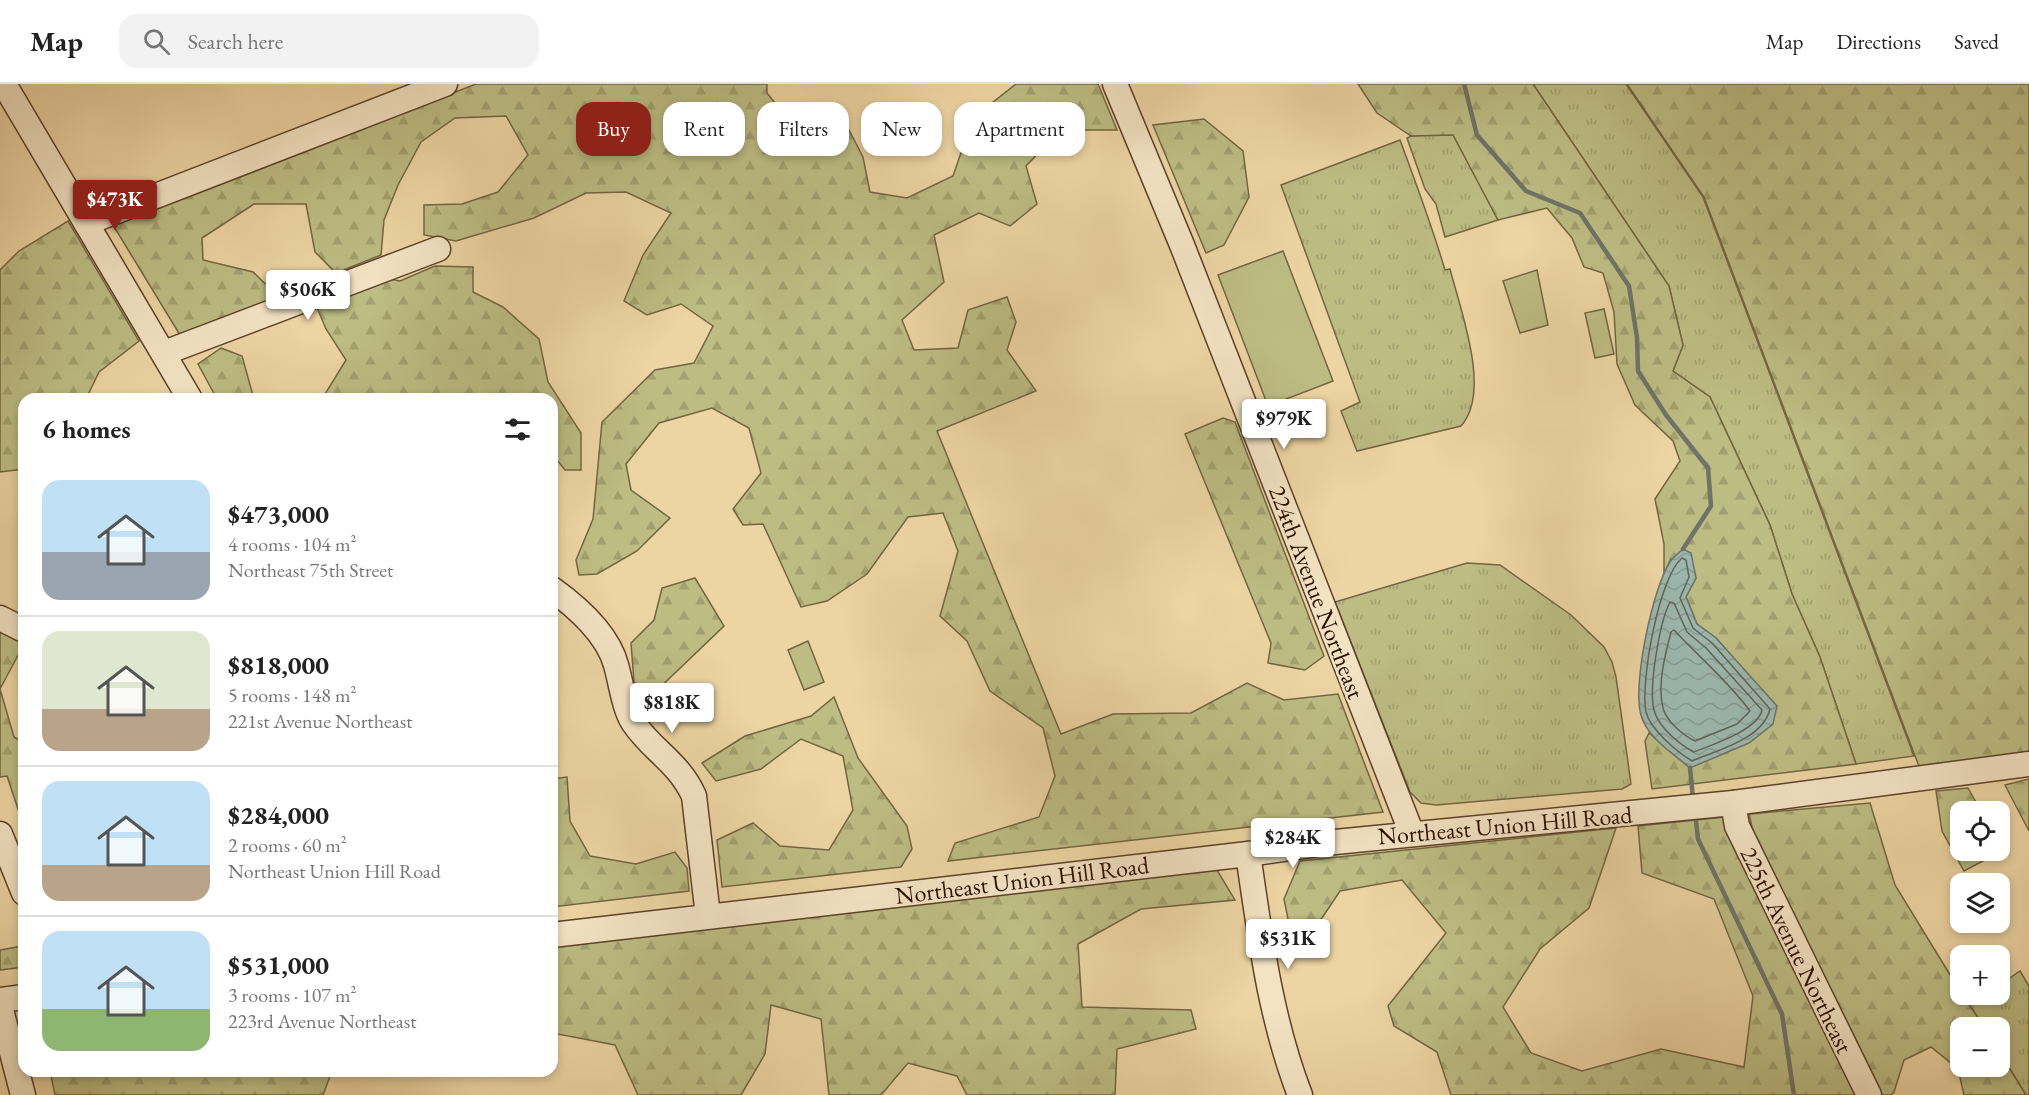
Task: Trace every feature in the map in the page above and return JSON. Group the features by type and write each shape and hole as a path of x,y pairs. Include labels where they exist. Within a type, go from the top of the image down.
{"street":[{"path":"4,84 187,393"},
{"path":"86,223 445,84"},
{"name":"224th Avenue Northeast","path":"1115,84 1182,245 1412,834"},
{"path":"164,354 438,249"},
{"path":"558,594 577,610 604,640 615,662 632,720 643,735 675,765 687,781 694,796 708,916"},
{"path":"0,618 18,627"},
{"name":"Northeast Union Hill Road","path":"558,934 1412,834 1733,802 2029,764"},
{"name":"225th Avenue Northeast","path":"1733,802 1737,826 1869,1095"},
{"path":"0,834 18,878"},
{"path":"1248,854 1274,1010 1300,1095"},
{"path":"0,1000 18,998"},
{"path":"0,1006 18,1076"},
{"path":"18,1077 23,1095"}],"green space":[{"path":"476,84 767,84 767,93 774,102 757,102 757,156 849,156 849,130 863,157 870,192 907,198 953,176 960,156 1036,156 1026,166 1037,204 1010,226 979,213 934,235 944,282 902,320 914,350 958,348 968,310 1007,297 1016,322 1007,350 1036,391 937,431 1061,734 1113,714 1191,713 1247,683 1284,700 1338,694 1383,812 948,861 955,843 1039,817 1055,776 1043,728 990,691 967,641 940,616 958,551 943,513 908,517 867,574 827,601 801,607 763,524 743,525 733,509 761,473 749,428 712,408 659,423 626,464 631,490 670,518 637,551 597,574 579,575 576,560 593,519 602,422 655,370 694,363 713,326 681,304 647,315 624,301 643,255 671,213 626,192 586,193 534,218 456,241 424,235 424,205 462,204 498,192 528,155 506,116 455,118 421,142 398,185 384,220 381,255 336,273 315,252 306,204 254,204 202,238 203,260 253,272 279,297 180,335 113,225"},
{"path":"1016,84 1098,84 1117,130 1085,130 1085,102 993,102"},
{"path":"1358,84 1533,84 1669,286 1683,345 1673,371 1710,397 1770,525 1792,594 1820,657 1856,764 1652,789 1645,741 1649,733 1690,768 1743,669 1716,638 1697,624 1686,597 1696,578 1671,559 1664,573 1664,544 1655,499 1680,461 1673,441 1635,405 1617,364 1614,312 1603,273 1584,267 1572,238 1547,208 1498,220 1453,135 1411,136 1377,113"},
{"path":"1533,84 1626,84 1703,197 1914,756 1856,764 1820,657 1792,594 1770,525 1710,397 1673,371 1683,345 1669,286"},
{"path":"1627,84 2029,84 2029,764 1923,777 1704,197"},
{"path":"1204,119 1243,151 1249,197 1224,245 1206,253 1153,125"},
{"path":"1453,134 1498,220 1445,237 1436,204 1425,189 1407,138"},
{"path":"1400,140 1445,270 1450,269 1471,350 1474,393 1470,411 1461,426 1357,451 1341,411 1360,402 1281,185"},
{"path":"68,221 139,341 99,372 89,393 18,393 18,470 0,472 0,270 19,251"},
{"path":"1283,251 1333,381 1268,406 1218,275"},
{"path":"435,266 473,267 473,292 503,307 539,339 548,382 555,393 326,393 346,360 326,329 315,303 380,277 400,281"},
{"path":"1537,270 1548,325 1520,333 1503,281"},
{"path":"1604,309 1614,354 1595,358 1585,313"},
{"path":"221,348 242,356 252,393 214,393 198,364"},
{"path":"558,397 581,433 581,470 565,470 558,461"},
{"path":"1223,418 1235,422 1324,656 1305,670 1268,663 1271,643 1185,434"},
{"path":"1467,563 1500,565 1571,615 1604,647 1612,662 1616,677 1631,784 1622,789 1436,805 1421,803 1410,792 1335,602"},
{"path":"695,578 724,626 653,694 634,682 631,643 654,620 662,588"},
{"path":"0,632 18,641 18,655 0,689"},
{"path":"808,641 824,682 804,690 788,650"},
{"path":"0,689 14,737 18,739 18,809 7,776 0,777"},
{"path":"834,697 858,758 907,826 912,849 901,867 722,887 717,840 753,823 780,846 829,850 853,810 843,756 801,739 761,769 716,781 702,763 745,736 811,716"},
{"path":"567,777 570,821 590,856 636,864 675,852 687,868 689,891 558,906 558,778"},
{"path":"2029,779 2029,831 2005,785"},
{"path":"1968,788 1975,801 1950,801 1950,846 1942,831 1936,791"},
{"path":"1870,803 1895,885 1950,975 1950,1005 1970,1005 1977,1017 1950,1017 1950,1062 1931,1047 1904,1060 1894,1092 1891,1095 1881,1095 1754,835 1749,814"},
{"path":"1725,817 1858,1095 1451,1095 1437,1052 1394,1026 1388,1006 1446,933 1402,880 1340,891 1314,930 1291,934 1284,899 1300,861 1616,828 1589,908 1540,949 1503,1007 1531,1053 1582,1071 1661,1049 1744,1067 1753,996 1714,899 1642,873 1638,826"},
{"path":"1958,861 1983,861 1964,871"},
{"path":"1217,870 1235,900 1141,909 1078,944 1082,1007 1191,1010 1196,1029 1117,1049 1115,1095 967,1095 957,1076 908,1063 881,1095 829,1095 821,1019 771,1005 765,1054 741,1095 638,1095 615,1045 558,1034 558,945"},
{"path":"18,947 18,968 0,970 0,950"},
{"path":"2020,971 2029,986 2029,1095 2026,1095 2010,1069 2010,1017 1977,1017 1970,1005 2010,1005 2010,978"},
{"path":"2010,1069 2026,1095 1964,1095 1960,1077 2010,1077"},
{"path":"51,1077 330,1077 323,1095 55,1095"}],"water":[{"path":"1683,549 1691,553 1696,578 1686,597 1697,624 1716,638 1777,706 1773,724 1749,743 1690,768 1649,731 1641,715 1639,701 1642,660 1657,592 1670,562"}],"waterway":[{"path":"1464,84 1477,135 1526,191 1580,213 1629,286 1637,338 1638,371 1666,415 1708,468 1711,506 1683,549"},
{"path":"1690,768 1693,798"},
{"path":"1695,812 1698,839 1782,1014 1794,1095"}]}
